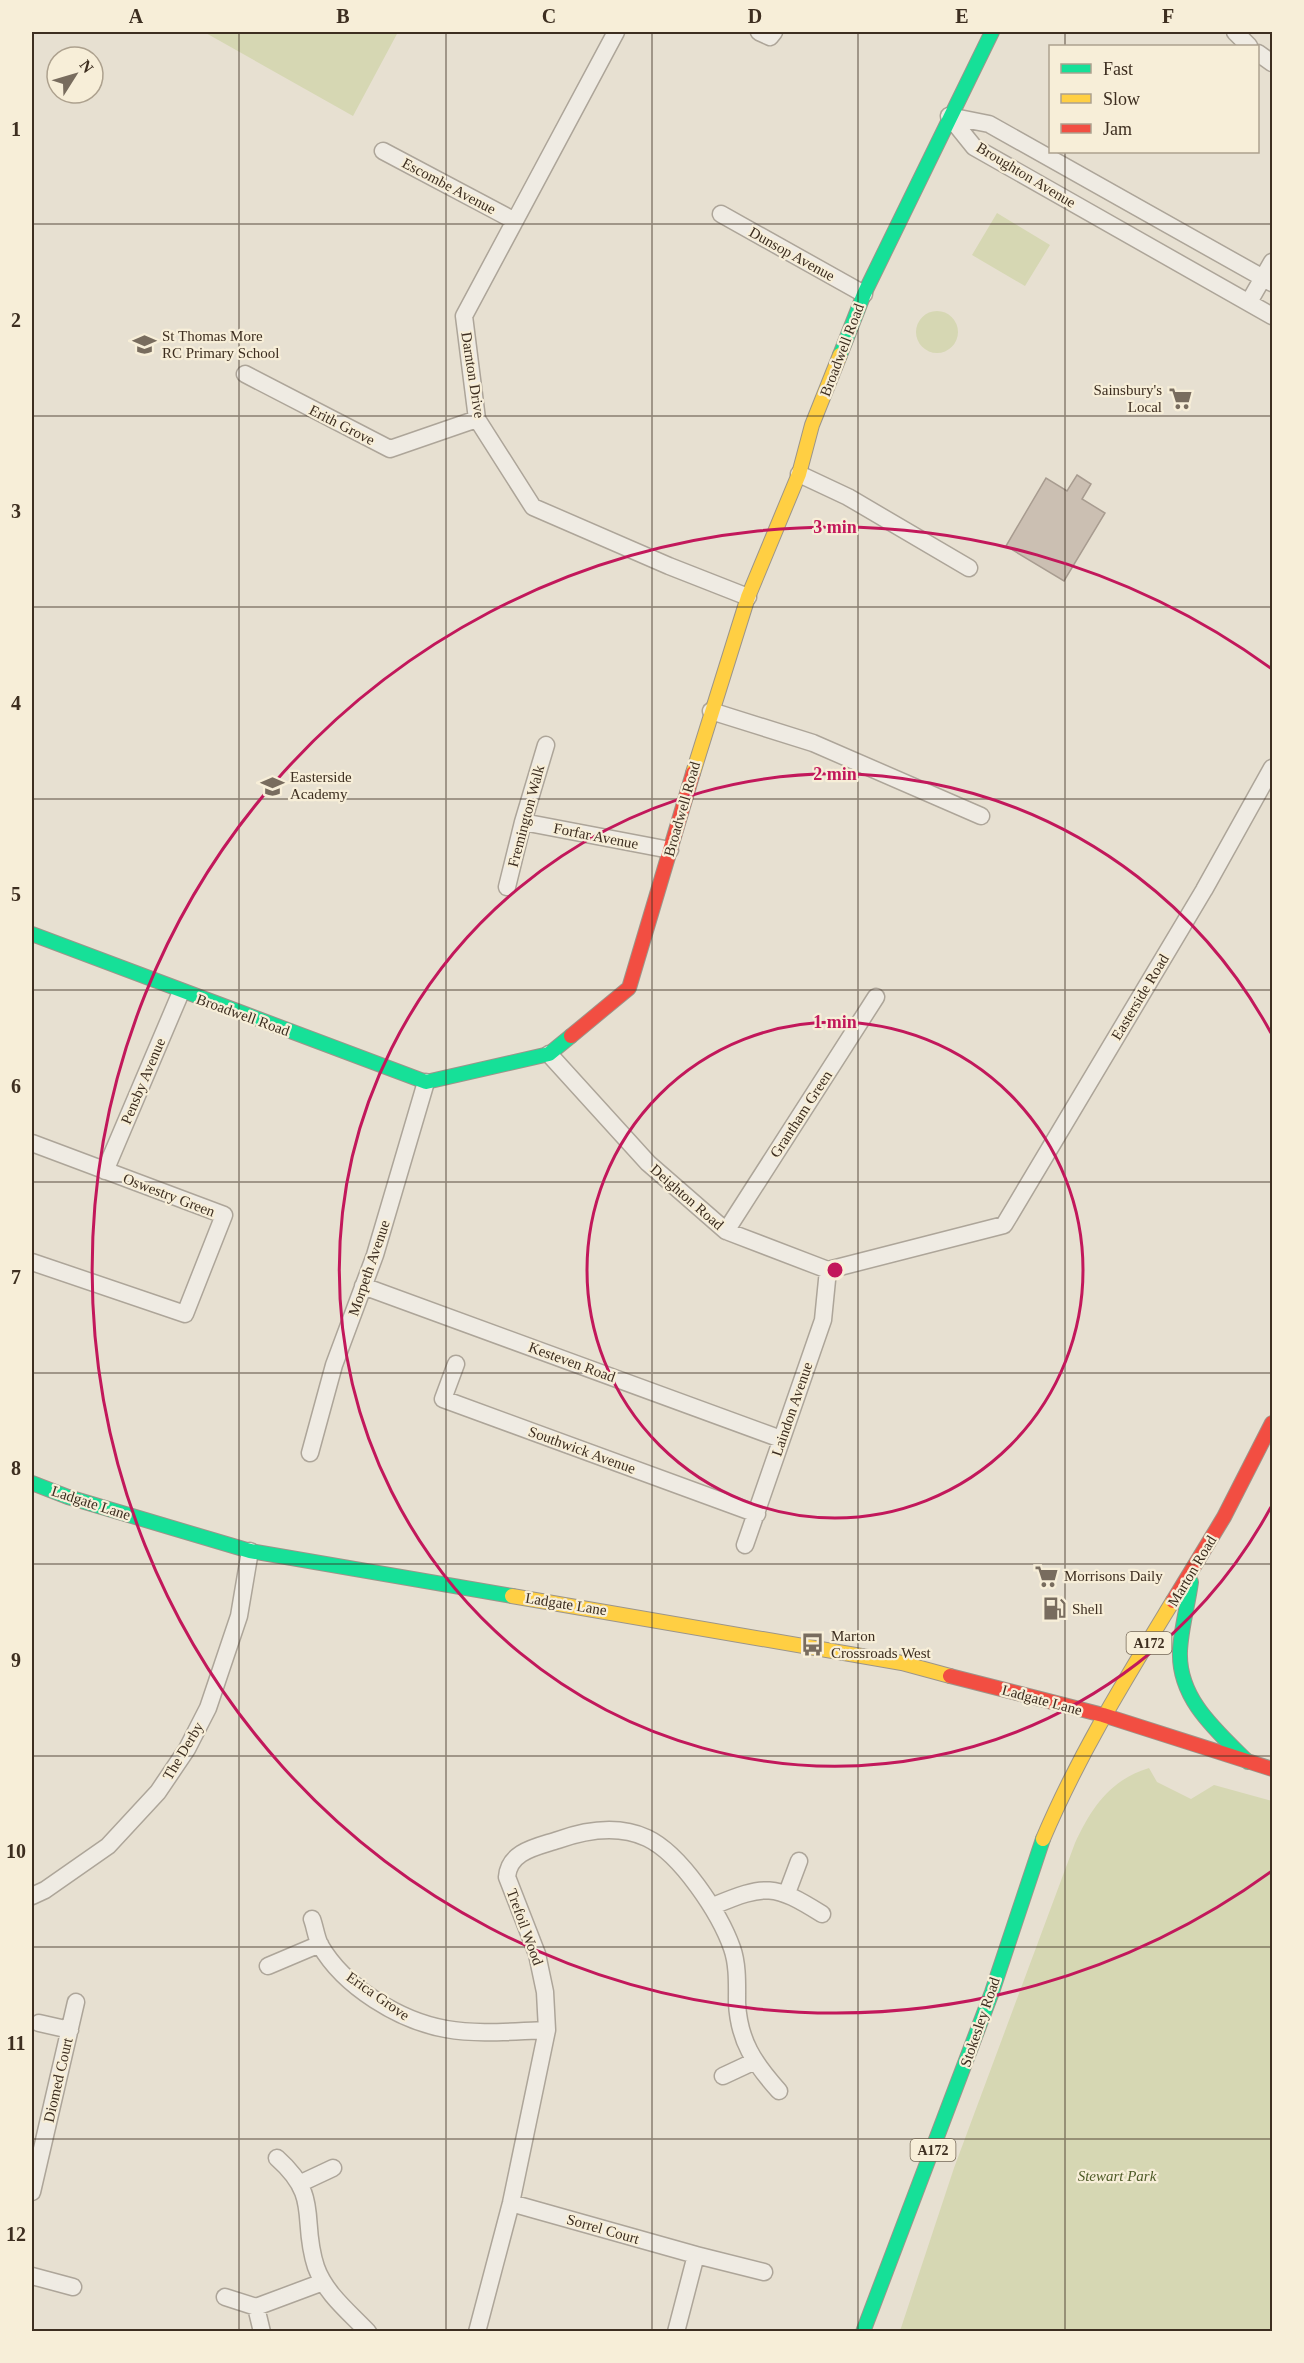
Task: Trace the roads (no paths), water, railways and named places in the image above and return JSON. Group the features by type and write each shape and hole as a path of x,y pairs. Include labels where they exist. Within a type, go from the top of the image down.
{"main road":[{"name":"Broadwell Road","path":"32,934 181,992 426,1082 549,1054 629,988 711,711 748,597 799,474 812,425 864,294 992,32"},
{"name":"Marton Road","path":"1103,1715 1224,1517 1272,1423"},
{"name":"Ladgate Lane","path":"32,1483 68,1497 250,1551 813,1645 902,1663 1103,1715 1272,1768"},
{"name":"A172","path":"1193,1570 1180,1660 1187,1688 1201,1713 1248,1762"},
{"name":"Stokesley Road","path":"862,2331 992,1992 1035,1857 1070,1776 1103,1715"}],"street":[{"name":"Darnton Drive","path":"616,32 464,316 477,419 533,507 669,566 748,597"},
{"path":"759,32 770,37 774,32"},
{"path":"1235,32 1248,45"},
{"path":"1259,54 1272,63"},
{"name":"Broughton Avenue","path":"949,116 989,124 1217,254 1268,280"},
{"name":"Broughton Avenue","path":"949,116 975,147 1272,316"},
{"name":"Escombe Avenue","path":"383,151 515,221"},
{"name":"Dunsop Avenue","path":"721,214 864,294"},
{"path":"1249,302 1268,280 1272,262"},
{"name":"Erith Grove","path":"244,374 390,449 477,419"},
{"path":"799,474 848,497 969,568"},
{"path":"711,711 813,743 981,816"},
{"name":"Fremington Walk","path":"507,887 546,745"},
{"name":"Easterside Road","path":"828,1270 1004,1225 1204,890 1272,768"},
{"name":"Forfar Avenue","path":"523,822 670,850"},
{"name":"Pensby Avenue","path":"105,1171 181,992"},
{"name":"Grantham Green","path":"726,1231 876,997"},
{"name":"Deighton Road","path":"549,1054 648,1163 726,1231 828,1270"},
{"name":"Morpeth Avenue","path":"310,1453 334,1365 375,1255 426,1082"},
{"name":"Oswestry Green","path":"32,1143 224,1215 185,1314 32,1262"},
{"name":"Laindon Avenue","path":"745,1545 823,1320 828,1270"},
{"name":"Kesteven Road","path":"363,1286 781,1439"},
{"name":"Southwick Avenue","path":"456,1365 443,1399 757,1514"},
{"name":"The Derby","path":"32,1896 45,1890 108,1846 158,1792 187,1749 208,1708 239,1616 250,1551"},
{"name":"Trefoil Wood","path":"477,2331 511,2203 547,2030 545,1992 537,1954 507,1877 508,1867 518,1856 565,1837 596,1830 622,1831 648,1839 666,1853 713,1906 733,1949 742,2034 753,2062 779,2091"},
{"path":"787,1893 799,1861"},
{"path":"713,1906 747,1892 761,1889 787,1893 822,1914"},
{"name":"Erica Grove","path":"312,1919 320,1944 342,1971 365,1991 416,2022 448,2030 478,2032 547,2030"},
{"path":"268,1966 320,1944"},
{"name":"Diomed Court","path":"32,2192 76,2002"},
{"path":"39,2023 70,2030"},
{"path":"723,2076 753,2062"},
{"path":"277,2158 301,2183 313,2252 323,2282 332,2295 368,2331"},
{"path":"301,2183 333,2168"},
{"name":"Sorrel Court","path":"511,2203 764,2272"},
{"path":"676,2331 696,2255"},
{"path":"32,2276 73,2287"},
{"path":"225,2297 256,2307 291,2296 323,2282"},
{"path":"256,2307 262,2331"}],"place":[{"name":"St Thomas More RC Primary School","path":"144,345"},
{"name":"Sainsbury's Local","path":"1180,399"},
{"name":"Easterside Academy","path":"272,786"},
{"name":"Morrisons Daily","path":"1046,1576"},
{"name":"Shell","path":"1054,1609"},
{"name":"Marton Crossroads West","path":"813,1645"}],"park label":[{"name":"Stewart Park","path":"1117,2176"}]}
